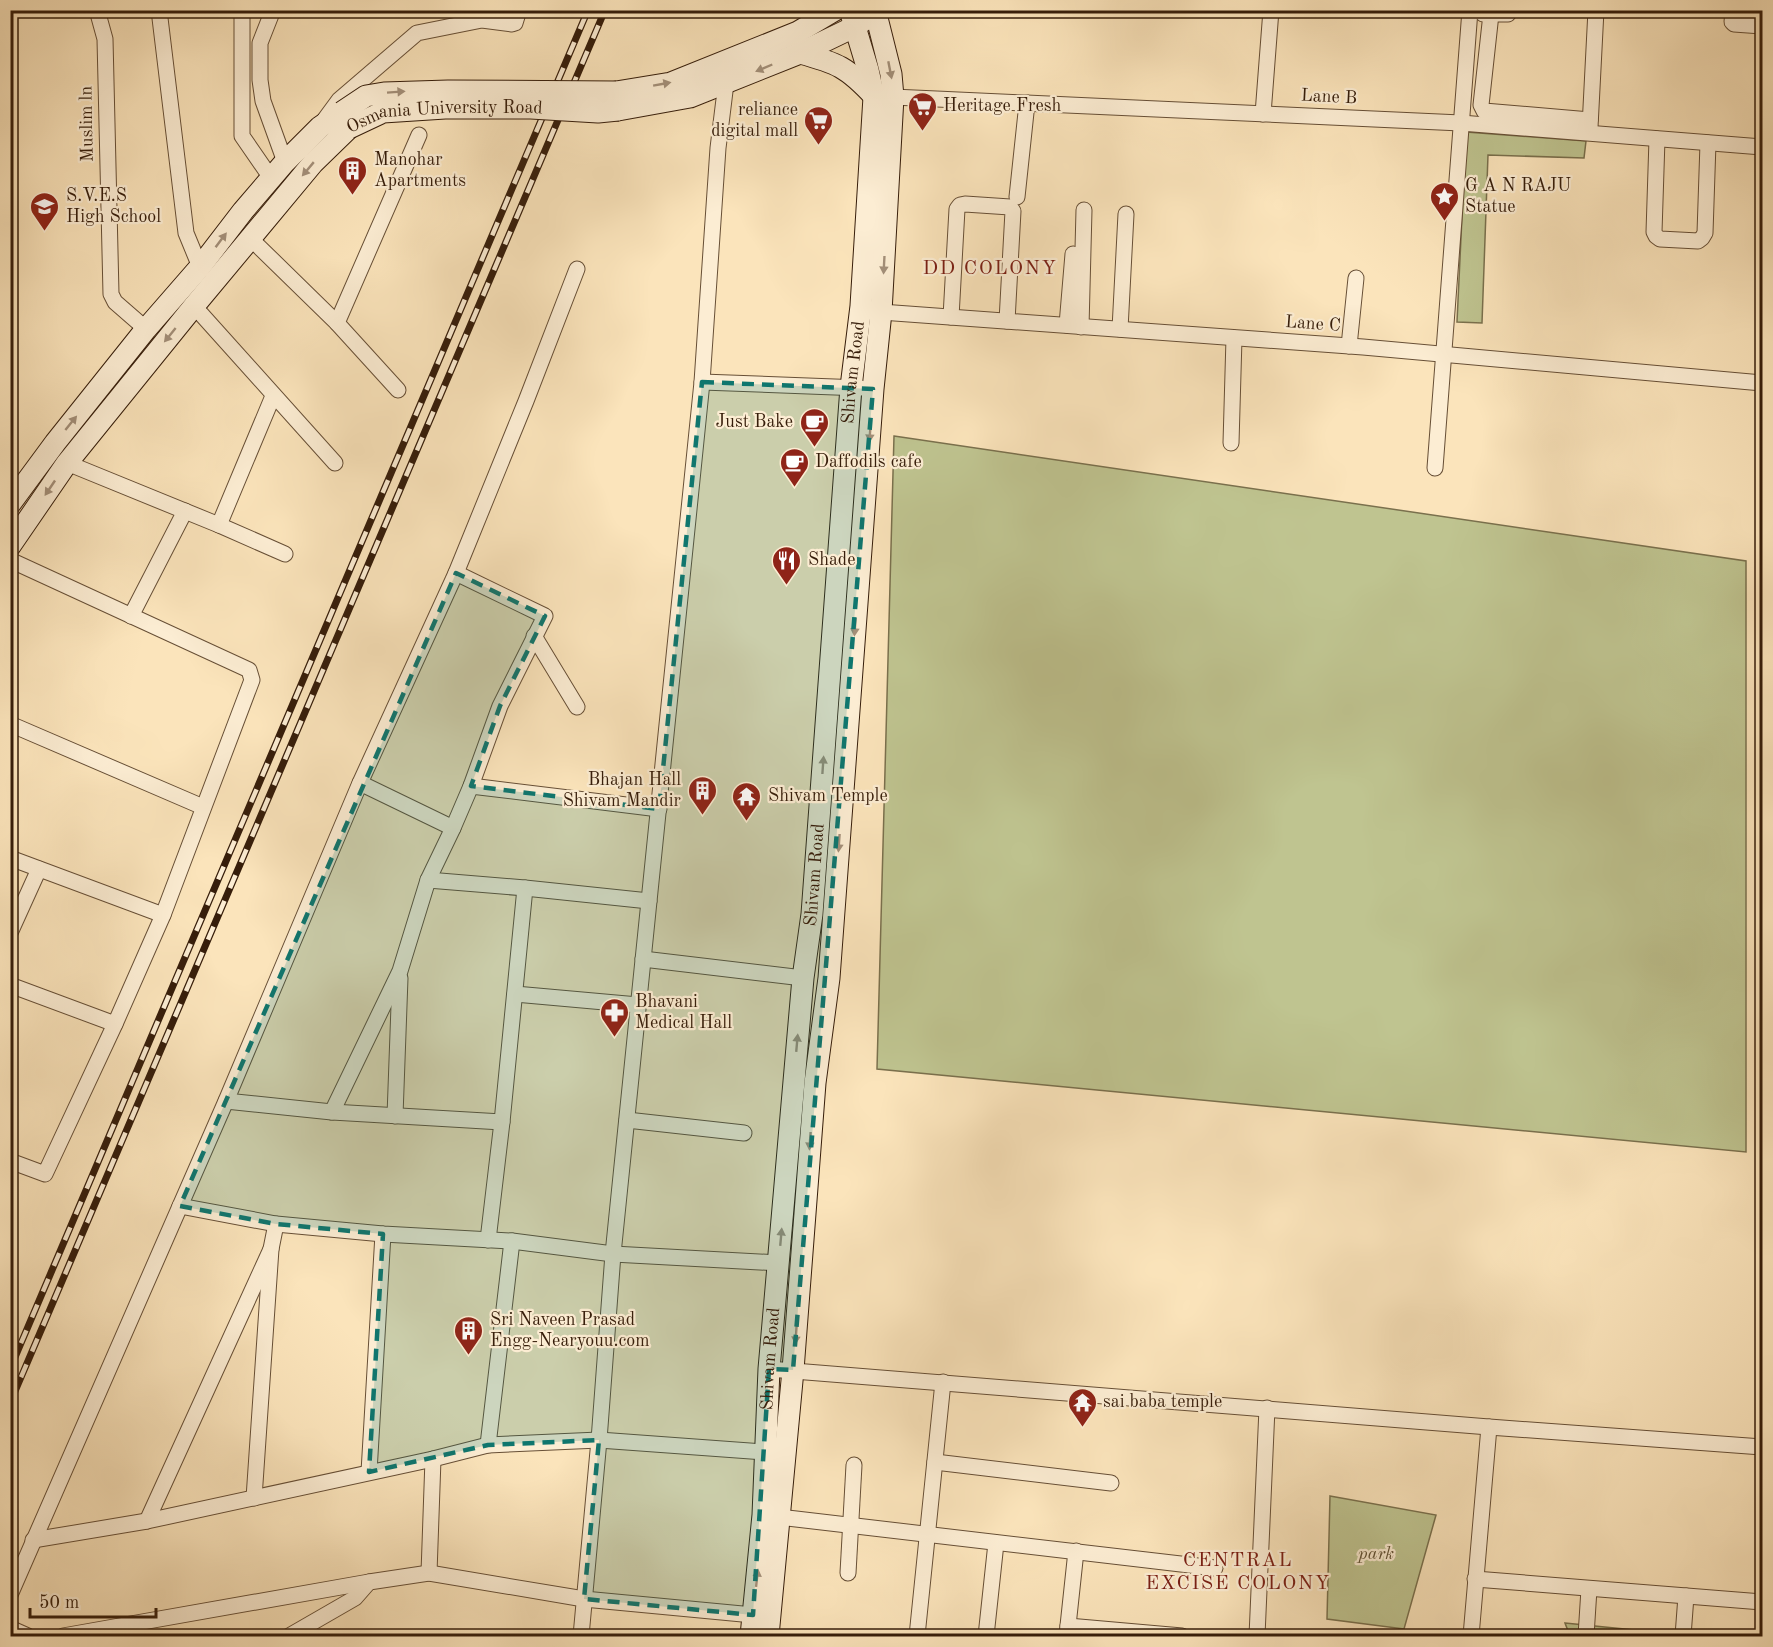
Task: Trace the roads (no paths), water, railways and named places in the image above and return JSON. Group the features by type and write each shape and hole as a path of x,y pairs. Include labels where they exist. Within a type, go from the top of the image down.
{"main road":[{"name":"Osmania University Road","path":"713,81 835,10"},
{"name":"Osmania University Road","path":"10,546 67,463 366,96 406,91 616,92 671,83 713,81 800,53 853,18 877,11"},
{"name":"Shivam Road","path":"752,1636 763,1515 769,1369 803,978 812,914 851,387 884,97 891,74 877,11"},
{"name":"Shivam Road","path":"768,1636 793,1370 815,1083 829,978 873,389 881,312 884,97 853,18"},
{"path":"800,53 827,60 846,69 884,97"},
{"name":"Osmania University Road","path":"10,504 55,443 146,329 200,267 271,178 320,127 346,120"}],"street":[{"name":"Muslim ln","path":"97,10 105,39 111,294 115,302 146,329"},
{"path":"159,10 186,233 200,267"},
{"path":"242,10 242,136 271,178"},
{"path":"273,10 260,43 260,80 263,101 285,162"},
{"path":"320,127 339,100 417,33 484,15 512,24 515,23 519,10"},
{"path":"1263,114 1270,10"},
{"path":"1436,468 1470,12 1508,14 1511,10"},
{"path":"1491,14 1481,105 1484,111 1590,126 1596,10"},
{"path":"1733,10 1732,22 1734,24 1762,27"},
{"path":"581,1636 613,1254 702,382 718,148 713,81"},
{"name":"Lane B","path":"884,97 1461,123 1590,126 1657,139 1762,147"},
{"path":"1017,196 1027,103"},
{"path":"337,323 419,135"},
{"path":"1657,139 1654,232 1660,239 1698,241 1705,233 1708,143"},
{"path":"951,317 957,209 960,205 966,204 1010,207 1013,211 1007,321"},
{"path":"1074,326 1084,210"},
{"path":"1120,329 1126,214"},
{"path":"250,238 337,323 398,390"},
{"path":"1074,242 1074,326"},
{"path":"10,1595 226,1101 360,783 456,573 577,269"},
{"path":"1349,346 1356,278"},
{"path":"194,306 335,463"},
{"name":"Lane C","path":"861,306 881,312 1444,353 1762,383"},
{"path":"1232,443 1234,338"},
{"path":"702,382 873,389"},
{"path":"219,525 273,396"},
{"path":"67,463 285,554"},
{"path":"131,616 185,511"},
{"path":"10,560 249,670 252,680 163,915 45,1174 10,1161"},
{"path":"332,1112 400,971 428,880 471,786 500,706 545,615 456,573"},
{"path":"534,636 577,707"},
{"path":"10,724 203,807"},
{"path":"360,783 453,828"},
{"path":"471,786 659,809"},
{"path":"10,858 163,915"},
{"path":"10,933 39,869"},
{"path":"428,880 649,901"},
{"path":"488,1240 525,888"},
{"path":"643,958 803,978"},
{"path":"396,1116 400,971"},
{"path":"10,985 115,1024"},
{"path":"515,994 638,1005"},
{"path":"226,1101 332,1112 502,1122"},
{"path":"627,1120 744,1133"},
{"path":"180,1206 276,1224 383,1234 512,1241 613,1254 779,1263"},
{"path":"254,1498 271,1250 276,1224"},
{"path":"369,1472 383,1234"},
{"path":"488,1445 512,1241"},
{"path":"147,1521 271,1250"},
{"path":"769,1369 1762,1447"},
{"path":"917,1636 943,1382"},
{"path":"1257,1636 1267,1408"},
{"path":"1471,1636 1489,1427"},
{"path":"33,1540 147,1521 488,1445 599,1440 765,1452"},
{"path":"429,1573 433,1459"},
{"path":"935,1462 1111,1483"},
{"path":"848,1573 854,1465"},
{"path":"779,1517 1215,1568"},
{"path":"986,1636 996,1543"},
{"path":"1076,1551 1067,1631 1182,1636"},
{"path":"63,1636 429,1573 584,1599 753,1615"},
{"path":"1475,1580 1762,1602"},
{"path":"289,1636 355,1598 369,1582"},
{"path":"1586,1636 1589,1588"},
{"path":"1683,1636 1686,1596"},
{"path":"10,1628 28,1636"}],"railway":[{"path":"10,1369 588,10"},
{"path":"10,1403 605,10"}],"place":[{"name":"Heritage Fresh","path":"922,132"},
{"name":"reliance digital mall","path":"819,146"},
{"name":"Manohar Apartments","path":"353,196"},
{"name":"G A N RAJU Statue","path":"1444,222"},
{"name":"S.V.E.S High School","path":"45,232"},
{"name":"Just Bake","path":"814,448"},
{"name":"Daffodils cafe","path":"794,488"},
{"name":"Shade","path":"787,586"},
{"name":"Bhajan Hall Shivam Mandir","path":"702,816"},
{"name":"Shivam Temple","path":"747,822"},
{"name":"Bhavani Medical Hall","path":"614,1038"},
{"name":"Sri Naveen Prasad Engg-Nearyouu.com","path":"469,1356"},
{"name":"sai baba temple","path":"1082,1428"}],"district":[{"name":"DD COLONY","path":"990,269"},
{"name":"CENTRAL EXCISE COLONY","path":"1238,1572"}],"park label":[{"name":"park","path":"1376,1554"}]}
